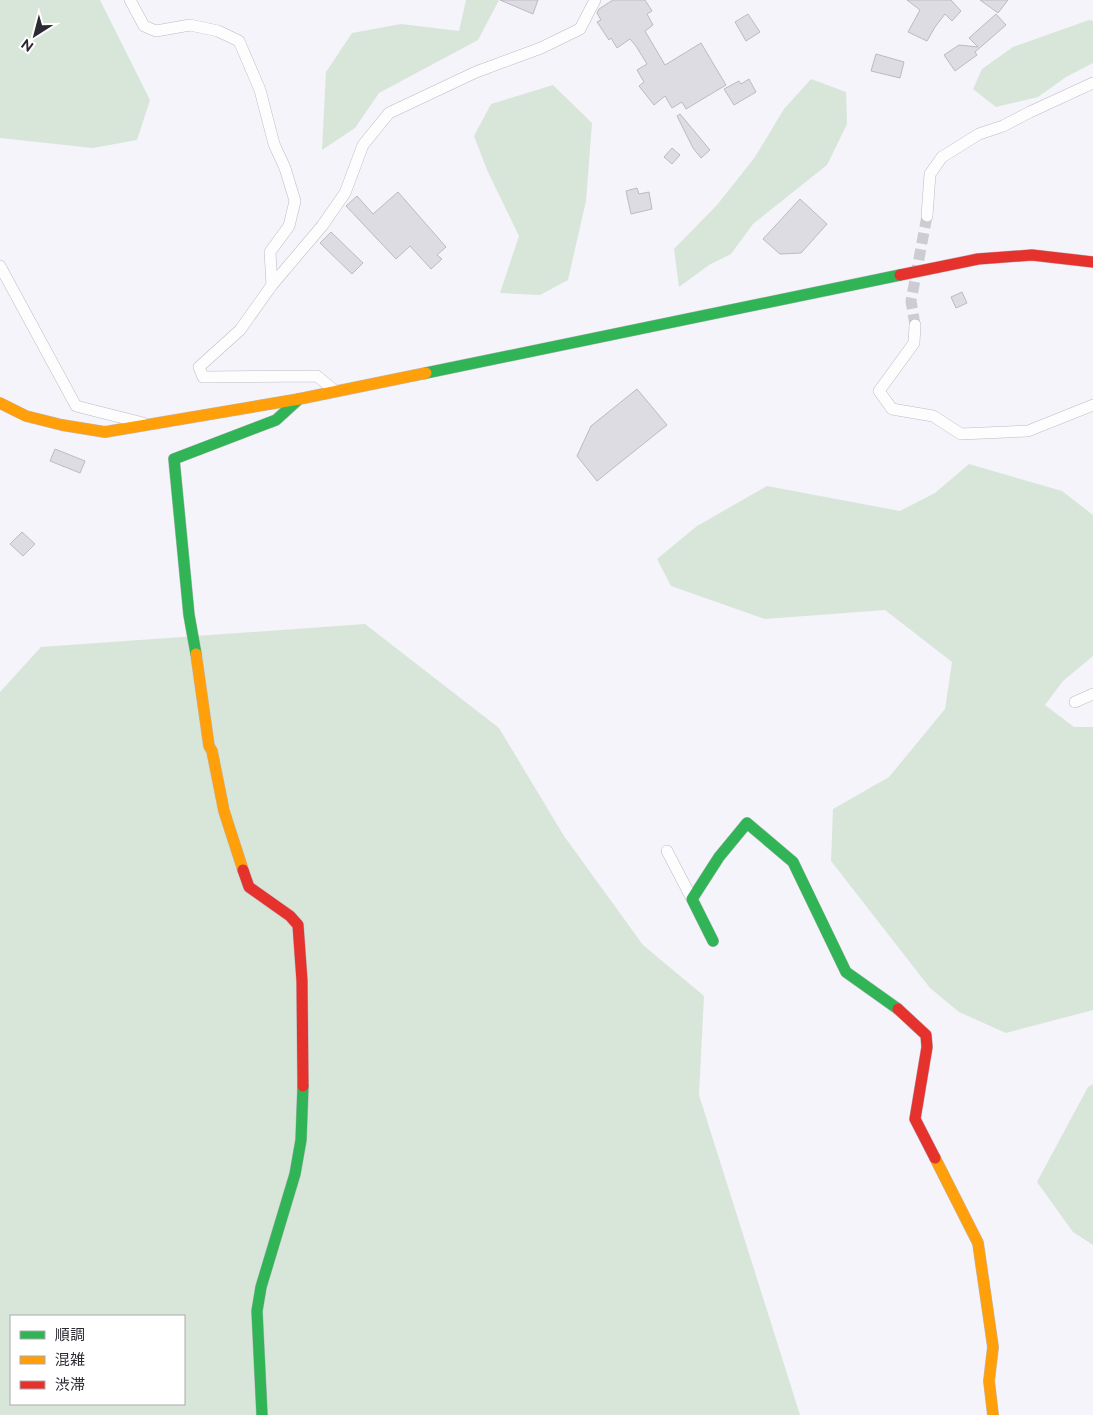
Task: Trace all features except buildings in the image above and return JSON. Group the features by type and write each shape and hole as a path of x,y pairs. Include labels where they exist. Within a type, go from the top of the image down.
{"street":[{"path":"130,0 144,26 156,31 190,25 218,31 239,41 260,90 274,144 285,168 295,201 289,226 270,252 272,285"},
{"path":"335,391 317,376 203,377 199,368 240,330 272,285 322,226 345,193 363,145 389,113 476,72 542,48 580,29 595,0"},
{"path":"927,216 930,174 942,157 979,134 1004,126 1093,83"},
{"path":"0,403 26,416 62,425 105,432 299,399 978,259 1032,255 1093,262"},
{"path":"0,266 76,406 150,425"},
{"path":"915,325 914,343 879,391 892,409 933,416 960,434 1028,431 1093,405"},
{"path":"262,1415 257,1311 261,1287 296,1174 301,1140 303,1071 302,981 298,925 290,916 249,886 224,811 212,751 209,746 202,689 189,615 174,459 276,420 299,399"},
{"path":"1075,702 1093,694"},
{"path":"692,900 719,857 747,823 793,862 846,972 891,1003 926,1035 927,1047 915,1119 978,1243 993,1347 989,1381 993,1415"},
{"path":"667,851 713,941"}],"green space":[{"path":"0,0 100,0 150,100 137,140 93,148 0,138"},
{"path":"466,0 499,0 478,40 379,93 355,128 322,150 326,72 352,33 401,24 459,31"},
{"path":"1089,20 1093,21 1093,63 1066,77 1038,97 996,107 973,89 982,69 1013,47"},
{"path":"811,79 846,92 847,124 827,165 753,224 731,254 709,265 679,287 674,249 717,205 755,157 784,109"},
{"path":"553,85 592,123 586,201 568,280 540,295 500,293 519,236 487,170 474,136 491,104"},
{"path":"969,464 1062,491 1093,515 1093,656 1063,681 1045,705 1074,727 1093,727 1093,1010 1006,1033 959,1012 930,988 831,861 833,809 889,777 945,709 952,662 885,610 765,619 671,586 657,559 697,526 767,486 900,511 935,493"},
{"path":"365,624 499,728 564,836 643,945 704,996 699,1095 800,1415 0,1415 0,692 41,647"},
{"path":"1093,1084 1093,1245 1073,1232 1037,1182 1088,1087"}],"tunnel":[{"path":"915,325 911,301 927,216"}],"traffic: fast":[{"path":"426,373 900,275"},
{"path":"196,654 189,615 174,459 276,420 299,399"},
{"path":"713,941 692,899 719,857 747,823 793,862 846,972 898,1009"},
{"path":"262,1415 257,1311 261,1287 295,1174 301,1140 303,1086"}],"traffic: slow":[{"path":"0,403 26,416 62,425 105,432 299,399 426,373"},
{"path":"196,654 209,746 212,751 224,811 243,870"},
{"path":"935,1158 978,1243 993,1347 989,1381 993,1415"}],"traffic: jam":[{"path":"900,275 978,259 1032,255 1093,262"},
{"path":"243,870 249,887 290,916 298,925 302,981 303,1086"},
{"path":"898,1009 926,1035 927,1047 915,1119 935,1158"}]}
